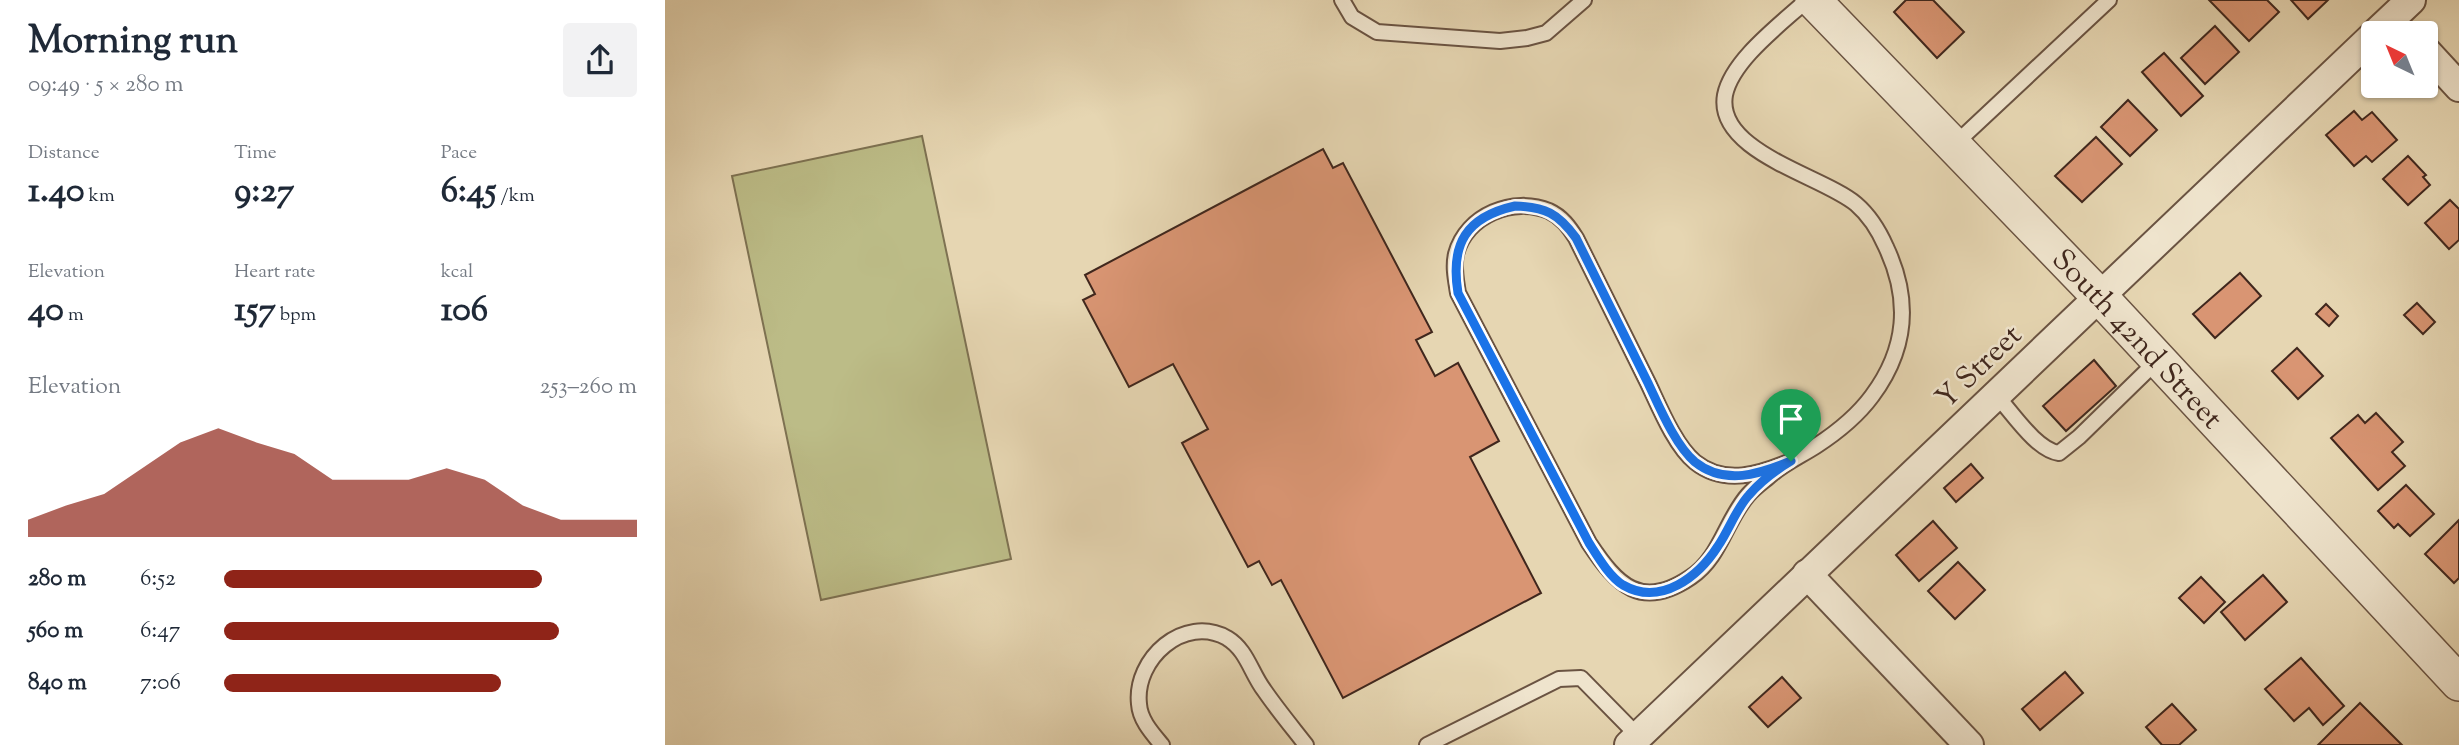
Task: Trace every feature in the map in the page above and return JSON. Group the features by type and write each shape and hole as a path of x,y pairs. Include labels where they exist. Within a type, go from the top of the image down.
{"street":[{"name":"South 42nd Street","path":"1813,0 1952,147 2099,296 2459,683"},
{"name":"Y Street","path":"1634,741 2099,296 2361,54"},
{"path":"2438,64 2459,87"},
{"path":"1807,574 1969,745"}],"lane":[{"path":"1342,0 1352,17 1377,32 1500,41 1546,33 1584,0"},
{"path":"1791,461 1765,472 1740,477 1716,473 1694,461 1678,440 1660,408 1576,238 1564,221 1550,212 1532,206 1515,206 1494,211 1478,220 1456,253 1455,273 1458,293 1589,543 1603,564 1622,584 1639,592 1658,592 1694,576 1720,544 1747,496 1776,470 1791,461 1819,444 1838,429 1871,398 1896,351 1903,318 1902,291 1892,260 1868,215 1844,195 1753,148 1738,134 1728,115 1725,98 1730,78 1751,52 1807,0"},
{"path":"1952,147 2109,0"},
{"path":"1996,395 2040,445 2051,452 2059,453 2158,360"},
{"path":"1162,745 1142,718 1139,704 1140,683 1145,668 1161,649 1179,636 1196,631 1212,632 1229,639 1247,657 1262,687 1306,745"},
{"path":"1427,745 1559,679 1581,678 1634,741"}],"green space":[{"path":"922,136 1011,559 821,600 732,176"}],"building":[{"path":"1906,0 1933,0 1964,32 1937,58 1894,12"},
{"path":"2209,0 2267,0 2279,12 2249,41"},
{"path":"2291,0 2328,0 2308,19"},
{"path":"2215,26 2239,52 2205,84 2181,58"},
{"path":"2164,53 2203,96 2181,116 2142,72"},
{"path":"2128,100 2157,130 2130,156 2101,127"},
{"path":"2354,111 2362,120 2372,112 2397,140 2372,162 2366,156 2354,166 2326,135"},
{"path":"2096,137 2122,164 2082,202 2055,176"},
{"path":"1323,149 1333,168 1343,163 1432,332 1416,340 1435,376 1458,363 1499,441 1470,457 1541,593 1343,698 1281,580 1272,585 1259,561 1248,567 1182,443 1208,429 1173,364 1129,387 1083,300 1095,294 1085,275"},
{"path":"2408,156 2426,175 2423,177 2430,185 2408,205 2383,179"},
{"path":"2450,200 2459,209 2459,240 2449,249 2425,223"},
{"path":"2240,273 2261,296 2215,338 2193,314"},
{"path":"2417,303 2435,322 2423,334 2404,315"},
{"path":"2326,304 2338,316 2329,326 2316,314"},
{"path":"2297,348 2323,376 2298,399 2272,371"},
{"path":"2094,360 2116,386 2066,431 2043,406"},
{"path":"2376,413 2403,442 2392,452 2405,466 2378,490 2331,438 2358,415 2365,423"},
{"path":"1971,464 1983,478 1956,502 1944,488"},
{"path":"2406,485 2434,514 2410,536 2398,524 2394,528 2378,511"},
{"path":"2459,520 2459,578 2454,583 2425,554"},
{"path":"1933,521 1957,548 1919,581 1896,555"},
{"path":"1958,562 1985,590 1955,619 1928,591"},
{"path":"2263,575 2287,602 2245,640 2221,612"},
{"path":"2201,577 2225,602 2204,623 2179,598"},
{"path":"2301,658 2344,706 2323,725 2309,708 2294,721 2265,689"},
{"path":"2065,672 2083,693 2040,730 2022,709"},
{"path":"1782,677 1801,698 1768,727 1749,707"},
{"path":"2360,703 2402,745 2318,745"},
{"path":"2172,704 2196,730 2179,745 2162,745 2146,727"}],"route":[{"path":"1515,206 1532,206 1550,212 1564,221 1576,238 1660,408 1678,440 1694,461 1716,473 1740,477 1765,472 1791,461 1776,470 1747,496 1720,544 1694,576 1658,592 1639,592 1622,584 1603,564 1589,543 1458,293 1456,253 1465,236 1478,220 1494,211 1515,206"}]}
